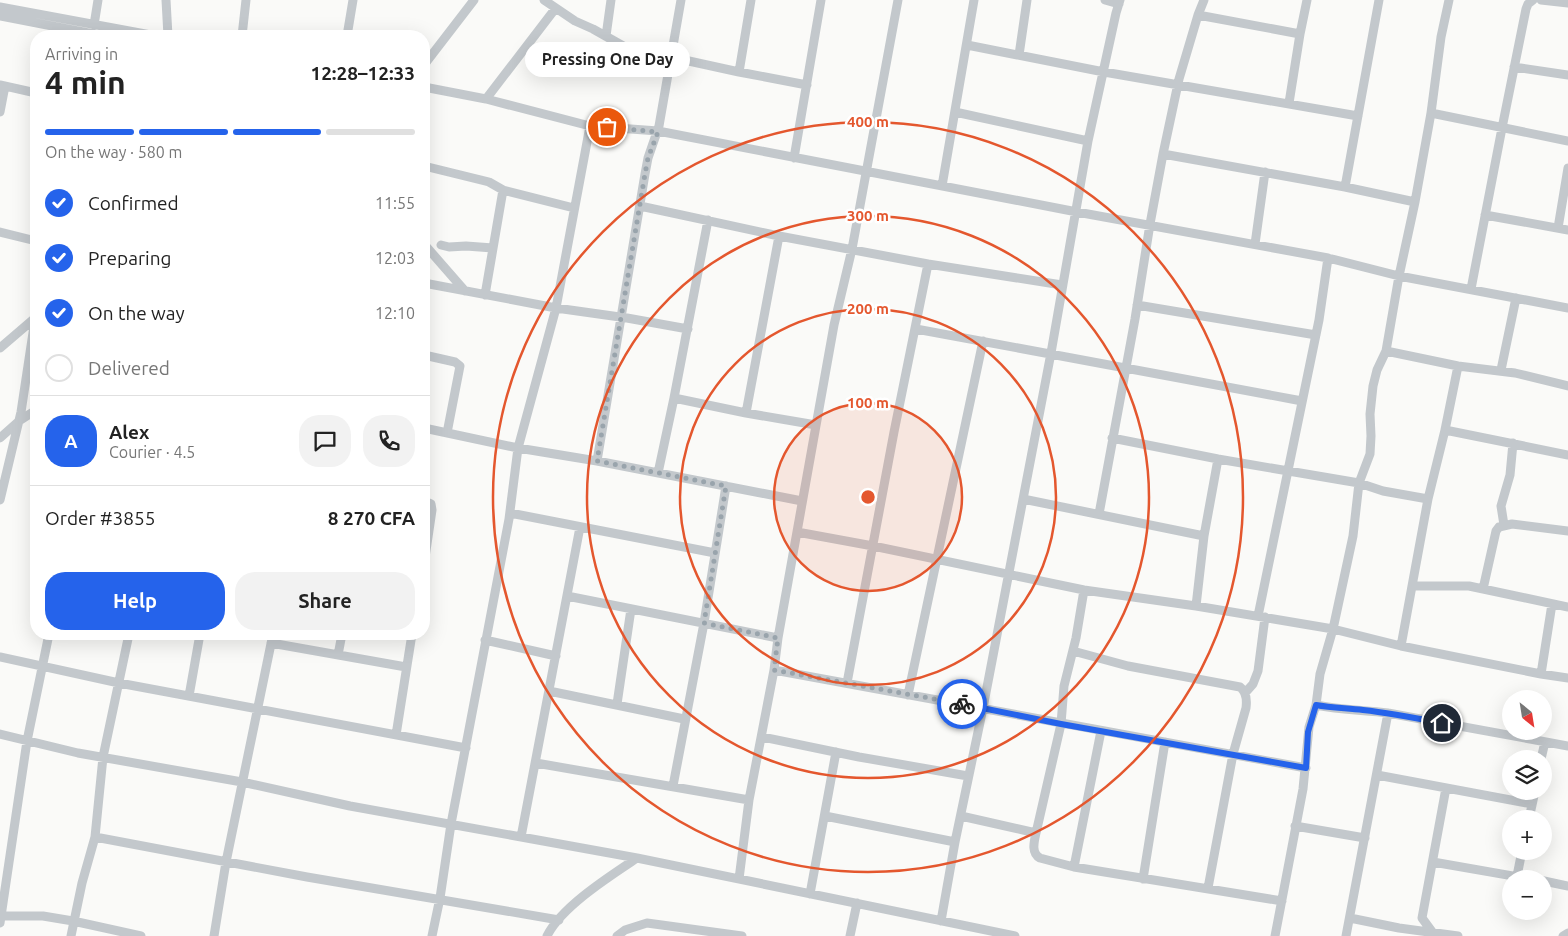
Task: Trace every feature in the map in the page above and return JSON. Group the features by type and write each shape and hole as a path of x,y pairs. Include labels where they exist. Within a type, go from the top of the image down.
{"street":[{"path":"93,30 98,0"},
{"path":"166,0 168,30"},
{"path":"243,30 246,0"},
{"path":"348,30 354,0"},
{"path":"430,57 474,0"},
{"path":"544,0 575,22 625,47 807,85"},
{"path":"606,36 611,0"},
{"path":"597,461 648,158 658,132 681,0"},
{"path":"739,72 751,0"},
{"path":"794,158 821,0"},
{"path":"739,879 749,800 774,670 802,501 834,325 852,249 898,0"},
{"path":"942,186 974,0"},
{"path":"1019,55 1027,0"},
{"path":"941,920 954,842 983,708 1051,353 1088,141 1120,2 1105,0"},
{"path":"1099,514 1150,224 1178,84 1204,0"},
{"path":"1289,103 1307,0"},
{"path":"1345,187 1379,0"},
{"path":"1275,936 1306,768 1308,732 1316,705 1320,674 1333,629 1352,536 1359,484 1371,447 1370,414 1373,386 1377,370 1386,351 1431,113 1441,37 1450,0"},
{"path":"1471,289 1526,9 1532,0"},
{"path":"1541,0 1568,3"},
{"path":"0,7 86,30"},
{"path":"486,98 555,9"},
{"path":"1198,15 1300,34"},
{"path":"0,16 81,30"},
{"path":"967,45 1104,72 1358,116"},
{"path":"1514,67 1568,75"},
{"path":"0,112 2,85 30,92"},
{"path":"430,88 486,98 590,126 658,132 1328,258 1399,276 1568,308"},
{"path":"955,112 1088,141"},
{"path":"1431,113 1568,141"},
{"path":"432,936 440,898 451,824 510,513 518,448 556,308 590,126"},
{"path":"1164,154 1345,187 1415,202"},
{"path":"430,167 489,182 504,190 574,208"},
{"path":"1558,228 1568,168"},
{"path":"1255,244 1265,172"},
{"path":"485,295 504,190"},
{"path":"640,206 778,236 928,264 1062,285"},
{"path":"1485,215 1568,230"},
{"path":"658,473 688,329 708,220"},
{"path":"0,232 30,239"},
{"path":"746,413 778,236"},
{"path":"441,245 449,247 494,248"},
{"path":"430,251 465,291"},
{"path":"1245,693 1253,684 1258,671 1262,617 1288,471 1316,335 1328,258"},
{"path":"847,683 928,264"},
{"path":"430,284 556,308 688,329"},
{"path":"1501,370 1516,298"},
{"path":"1137,304 1316,335"},
{"path":"0,348 30,321"},
{"path":"916,329 1302,401"},
{"path":"908,695 983,341"},
{"path":"1386,351 1458,366 1501,370 1568,386"},
{"path":"0,500 19,422 30,353"},
{"path":"430,356 455,362 460,366 447,433"},
{"path":"1401,646 1428,499 1446,430 1458,366"},
{"path":"674,398 816,425"},
{"path":"0,438 30,414"},
{"path":"430,429 518,448 597,461 802,501"},
{"path":"1446,430 1568,455"},
{"path":"1112,438 1359,484 1383,491 1428,499"},
{"path":"1504,525 1501,506 1510,475 1513,443"},
{"path":"1196,606 1204,536 1218,459"},
{"path":"673,786 684,719 704,623 726,486"},
{"path":"1023,499 1204,536"},
{"path":"430,504 432,510 430,524"},
{"path":"510,513 715,553"},
{"path":"1483,589 1497,528 1512,524 1568,531"},
{"path":"521,837 580,527"},
{"path":"797,532 1008,573 1084,590 1196,606 1333,629 1401,646 1568,678"},
{"path":"1412,586 1469,586 1568,607"},
{"path":"1084,590 1073,651 1064,686 1061,724 1036,833 1034,847 1037,857 1074,867 1282,901"},
{"path":"567,596 778,638"},
{"path":"1541,674 1552,604"},
{"path":"617,704 631,609"},
{"path":"48,640 27,741 0,918 43,916 141,936"},
{"path":"71,936 82,883 95,838 104,757 128,640"},
{"path":"189,696 199,640"},
{"path":"214,936 226,862 272,640"},
{"path":"338,655 341,640"},
{"path":"396,735 411,640"},
{"path":"485,640 556,656"},
{"path":"271,644 406,667"},
{"path":"1073,651 1128,666 1240,688 1245,693 1246,708 1233,754 1208,888"},
{"path":"0,657 118,683 466,748"},
{"path":"774,670 1306,768"},
{"path":"549,691 684,719"},
{"path":"1316,705 1388,713 1568,746"},
{"path":"1346,936 1388,713"},
{"path":"1074,867 1101,730"},
{"path":"0,734 70,751 242,782 350,806 637,858 941,920 987,933 1015,936"},
{"path":"762,737 968,776"},
{"path":"1143,878 1165,742"},
{"path":"1543,750 1545,742"},
{"path":"810,894 836,752"},
{"path":"536,763 749,800"},
{"path":"1377,775 1532,804"},
{"path":"1433,933 1422,918 1446,788"},
{"path":"1531,810 1533,800"},
{"path":"825,816 954,842"},
{"path":"961,816 1036,833"},
{"path":"1295,826 1365,838"},
{"path":"95,838 559,920"},
{"path":"547,936 564,914 583,897 637,858"},
{"path":"1433,862 1502,874"},
{"path":"1552,883 1568,886"},
{"path":"850,936 857,903"},
{"path":"1350,918 1404,929 1458,936"},
{"path":"1404,929 1422,918"},
{"path":"617,936 625,930 647,923 742,936"},
{"path":"1562,936 1568,933"}],"way so far":[{"path":"607,127 658,132 648,158 645,174 597,461 726,486 704,623 778,638 774,670 962,704"}],"place":[{"name":"Pressing One Day","path":"607,127"}],"route":[{"path":"962,704 1061,724 1306,768 1308,732 1316,705 1330,708 1360,709 1442,723"}]}
